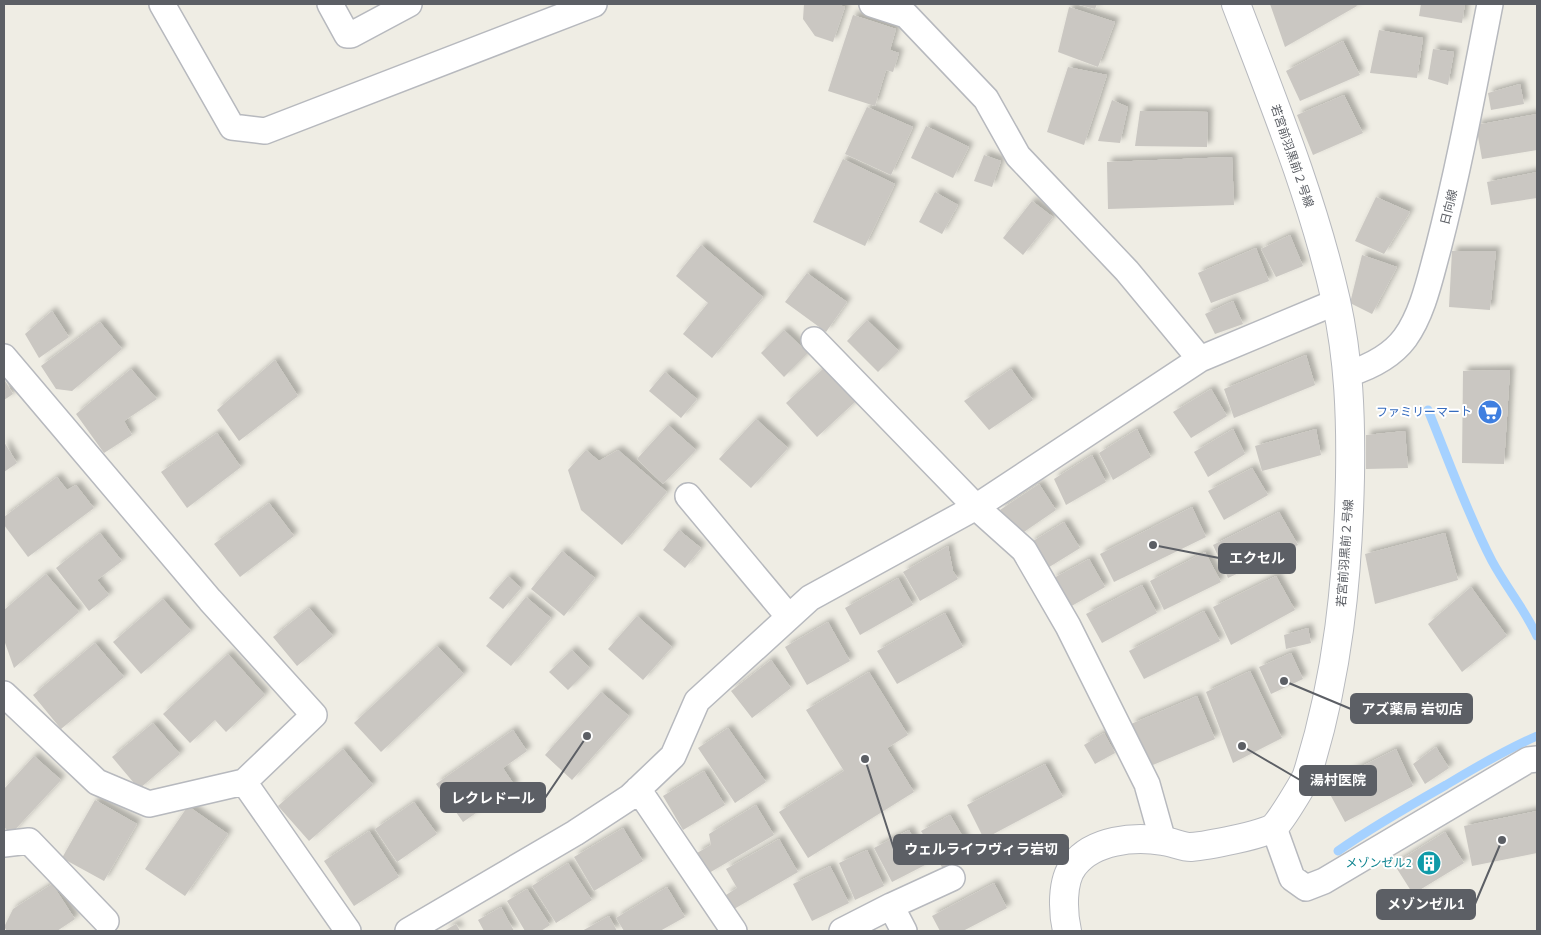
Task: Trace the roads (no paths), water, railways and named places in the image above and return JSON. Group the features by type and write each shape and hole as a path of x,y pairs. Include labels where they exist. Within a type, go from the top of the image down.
{"street":[{"path":"162,4 232,127 265,131 594,4"},
{"path":"330,4 347,35 352,35 409,4"},
{"path":"872,4 906,15 986,99 1018,156 1127,270 1200,359"},
{"name":"若宮前羽黒前２号線","path":"1236,4 1306,196 1336,302 1348,374 1351,406 1349,532 1337,655 1306,778 1274,828"},
{"name":"日向線","path":"1348,374 1369,367 1389,354 1406,338 1427,289 1452,197 1490,4"},
{"path":"408,931 575,833 638,789 673,756 697,701 810,598 976,507 1200,359 1336,302"},
{"path":"814,340 976,507 1024,550 1068,626 1147,784 1163,841"},
{"path":"4,357 210,600 314,715 244,782 149,804 97,782 4,694"},
{"path":"688,496 789,617"},
{"path":"1067,931 1064,894 1072,866 1093,849 1122,840 1163,841 1188,847 1232,840 1274,828 1292,878 1306,888 1324,881 1528,760 1537,759"},
{"path":"244,782 348,931"},
{"path":"638,789 734,931"},
{"path":"4,844 29,841 106,921"},
{"path":"842,931 952,878"},
{"path":"891,906 904,931"}],"waterway":[{"path":"1428,410 1466,506 1483,543 1497,571 1537,636"},
{"path":"1338,851 1391,817 1468,772 1537,736"}],"place":[{"name":"ファミリーマート","path":"1490,412"},
{"name":"エクセル","path":"1153,545"},
{"name":"アズ薬局 岩切店","path":"1284,681"},
{"name":"レクレドール","path":"587,736"},
{"name":"湯村医院","path":"1242,746"},
{"name":"ウェルライフヴィラ岩切","path":"865,759"},
{"name":"メゾンゼル1","path":"1502,840"},
{"name":"メゾンゼル2","path":"1429,863"}]}
